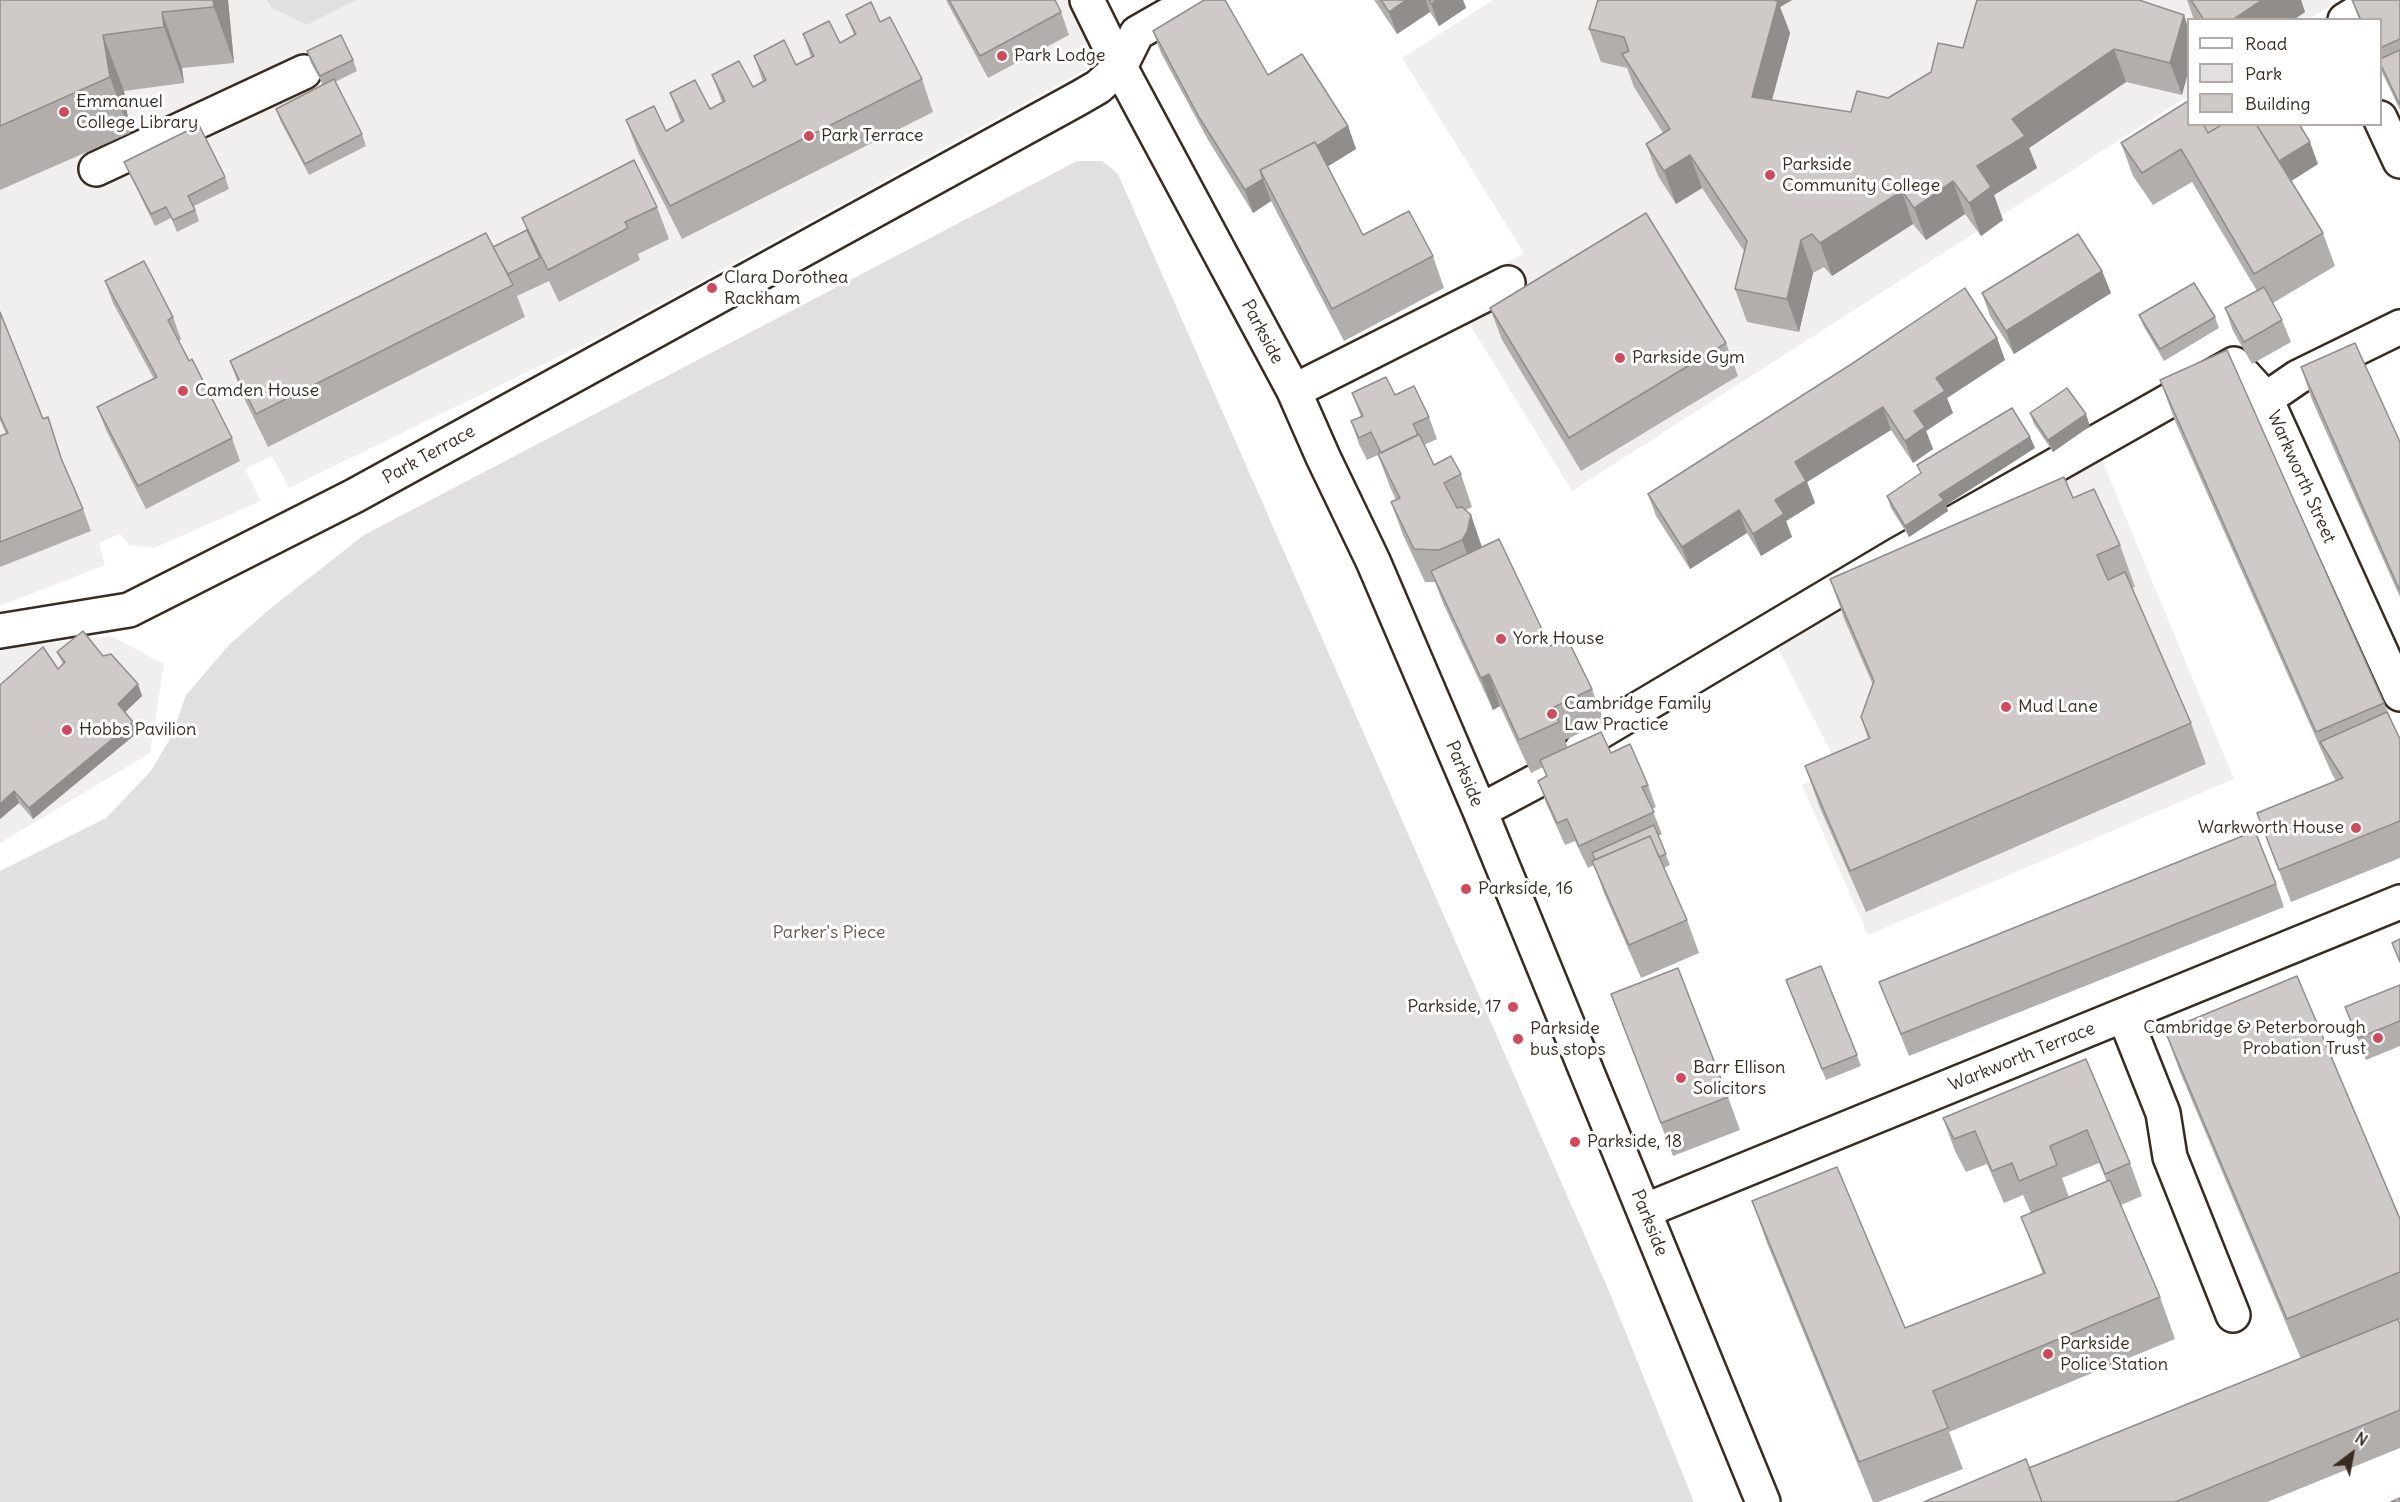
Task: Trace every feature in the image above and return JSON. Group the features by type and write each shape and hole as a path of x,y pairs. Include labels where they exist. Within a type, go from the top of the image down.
{"street":[{"name":"Parkside","path":"1088,0 1120,67 1294,391 1373,561 1480,811 1763,1502"},
{"path":"1120,67 1137,33 1195,0"},
{"path":"2348,18 2378,0"},
{"name":"Park Terrace","path":"0,631 129,610 279,536 1080,98 1098,87 1120,67"},
{"path":"96,169 304,72"},
{"path":"2382,121 2400,161"},
{"path":"1294,391 1508,282"},
{"name":"Warkworth Street","path":"2400,327 2298,377 2266,399 2400,694"},
{"path":"1480,811 1574,761 1588,739 1897,555 2234,364 2266,399"},
{"name":"Warkworth Terrace","path":"1644,1211 2400,902"},
{"path":"2124,1015 2163,1113 2170,1157 2233,1315"}],"shaded area":[{"path":"0,0 1071,0 1099,58 1092,66 599,337 289,488 272,456 245,469 261,501 154,548 129,545 120,534 99,543 105,565 0,606"},
{"name":"Parkside Community College","path":"1493,0 2329,0 2332,5 2311,18 2187,18 2187,97 1572,491 1451,294 1524,253 1402,58"},
{"name":"Mud Lane","path":"2100,455 2234,779 1868,935 1802,785 1838,766 1777,647"},
{"name":"Hobbs Pavilion","path":"111,636 164,664 150,753 0,843 0,649"}],"green space":[{"path":"267,0 356,0 307,25 272,8"},
{"name":"Parker's Piece","path":"1077,161 1102,161 1118,174 1609,1291 1694,1502 0,1502 0,871 106,818 151,771 171,737 186,695 229,645 271,608 364,535"}],"building":[{"path":"0,0 213,0 214,7 162,12 164,27 103,35 110,77 0,126"},
{"path":"949,0 1055,0 1061,12 980,56"},
{"path":"1204,0 1225,0 1268,75 1302,54 1348,126 1317,146 1315,142 1260,170 1263,179 1245,190 1199,117 1153,31"},
{"path":"1381,0 1406,0 1389,12"},
{"path":"1598,0 1778,1 1752,97 1851,112 1857,91 1888,98 1931,72 1938,43 1963,48 1977,0 2139,0 2184,15 2170,63 2114,49 2012,119 2025,136 1977,166 1991,187 1969,203 1953,181 1914,208 1902,191 1820,243 1812,234 1801,240 1787,299 1735,289 1747,241 1690,155 1664,171 1646,144 1670,129 1622,54 1629,51 1624,37 1589,29"},
{"path":"2191,0 2262,0 2235,18 2203,18"},
{"path":"2352,0 2400,0 2400,39 2382,47 2382,18 2360,18"},
{"path":"871,2 880,22 890,17 922,79 670,206 626,120 654,106 666,131 684,121 670,93 695,80 710,109 725,101 712,75 739,61 753,87 766,80 754,56 784,40 796,65 814,56 803,34 829,21 840,43 856,34 846,15"},
{"path":"341,35 353,60 320,76 307,51"},
{"path":"2400,50 2400,105 2382,67 2382,58"},
{"path":"334,79 362,134 305,164 276,109"},
{"path":"2187,102 2187,126 2204,126 2208,133 2220,126 2257,126 2323,233 2254,274 2181,149 2142,173 2121,143"},
{"path":"199,125 225,177 188,196 195,210 173,220 166,207 151,214 124,162"},
{"path":"2204,126 2220,126 2208,133"},
{"path":"2257,126 2300,126 2310,142 2279,161"},
{"path":"1315,142 1363,235 1409,211 1433,256 1332,309 1260,170"},
{"path":"634,160 657,207 625,222 628,228 548,270 522,218"},
{"name":"Parkside Gym","path":"1646,213 1726,343 1569,438 1490,308"},
{"path":"527,230 540,258 508,274 493,247"},
{"path":"486,233 513,285 256,414 230,361"},
{"path":"2078,234 2102,271 2006,331 1982,293"},
{"name":"Camden House","path":"144,261 173,317 168,320 189,361 192,359 232,438 138,486 97,407 157,377 105,281"},
{"path":"2194,283 2215,317 2160,349 2139,315"},
{"path":"2264,287 2282,320 2244,342 2225,308"},
{"path":"1965,288 1997,338 1936,378 1945,391 1914,411 1925,427 1905,441 1883,407 1795,462 1806,481 1775,500 1784,514 1753,534 1739,510 1682,547 1648,494 1853,363"},
{"path":"0,312 43,419 48,417 61,458 83,509 0,542 0,436 8,433 0,416"},
{"path":"2355,343 2400,442 2400,591 2301,367"},
{"path":"2227,350 2384,703 2316,732 2160,380"},
{"path":"1386,377 1395,395 1414,386 1429,417 1413,424 1418,435 1381,453 1371,432 1359,438 1351,421 1363,416 1352,393"},
{"path":"2067,388 2086,414 2048,440 2030,413"},
{"path":"2012,408 2030,437 1939,495 1944,500 1905,526 1887,496 1921,473 1917,465"},
{"path":"1419,434 1434,465 1451,456 1461,474 1444,483 1457,508 1462,507 1471,515 1467,532 1462,540 1439,550 1414,549 1391,502 1400,498 1378,454"},
{"name":"Mud Lane","path":"2064,477 2073,498 2094,489 2120,545 2097,555 2108,580 2125,572 2191,723 1850,871 1805,766 1870,738 1861,717 1874,681 1830,579"},
{"path":"1499,539 1550,646 1567,638 1592,689 1552,708 1559,722 1519,740 1489,674 1481,678 1431,571"},
{"name":"Hobbs Pavilion","path":"83,631 103,656 111,654 138,684 118,704 133,722 29,808 14,791 0,804 0,685 43,647 58,669 65,662 57,652"},
{"path":"2387,712 2400,739 2400,821 2279,870 2257,813 2343,778 2320,742"},
{"path":"1601,732 1611,753 1630,744 1648,785 1642,787 1654,812 1579,846 1567,819 1557,823 1538,781 1547,776 1540,760"},
{"path":"1654,825 1666,854 1659,857 1650,836 1595,860 1592,853"},
{"path":"2255,831 2276,884 1901,1034 1879,982"},
{"path":"1650,836 1687,920 1629,945 1592,861"},
{"path":"2400,939 2400,962 2392,943"},
{"path":"1821,966 1857,1055 1822,1069 1786,980"},
{"name":"Barr Ellison Solicitors","path":"1678,968 1728,1097 1661,1123 1611,994"},
{"path":"2297,976 2400,1219 2400,1272 2287,1319 2165,1031"},
{"path":"2400,985 2400,1021 2358,1038 2345,1007"},
{"path":"2086,1059 2130,1163 2105,1174 2087,1130 2050,1146 2057,1165 2019,1181 2012,1163 1992,1171 1975,1131 1954,1139 1943,1118"},
{"name":"Parkside Police Station","path":"1837,1167 1905,1328 2045,1273 2021,1217 2110,1180 2160,1297 1933,1391 1948,1428 1859,1462 1752,1201"},
{"path":"2398,1319 2400,1324 2400,1410 2175,1502 2042,1502 2029,1468"},
{"path":"2026,1459 2042,1502 1924,1502"}],"place":[{"name":"Park Lodge","path":"1002,56"},
{"name":"Emmanuel College Library","path":"64,112"},
{"name":"Park Terrace","path":"809,136"},
{"name":"Parkside Community College","path":"1770,175"},
{"name":"Clara Dorothea Rackham","path":"712,288"},
{"name":"Parkside Gym","path":"1620,358"},
{"name":"Camden House","path":"183,391"},
{"name":"York House","path":"1501,639"},
{"name":"Mud Lane","path":"2006,707"},
{"name":"Cambridge Family Law Practice","path":"1552,714"},
{"name":"Hobbs Pavilion","path":"67,730"},
{"name":"Warkworth House","path":"2356,828"},
{"name":"Parkside, 16","path":"1466,889"},
{"name":"Parkside, 17","path":"1513,1007"},
{"name":"Cambridge & Peterborough Probation Trust","path":"2378,1038"},
{"name":"Parkside bus stops","path":"1518,1039"},
{"name":"Barr Ellison Solicitors","path":"1681,1078"},
{"name":"Parkside, 18","path":"1575,1142"},
{"name":"Parkside Police Station","path":"2048,1354"}]}
